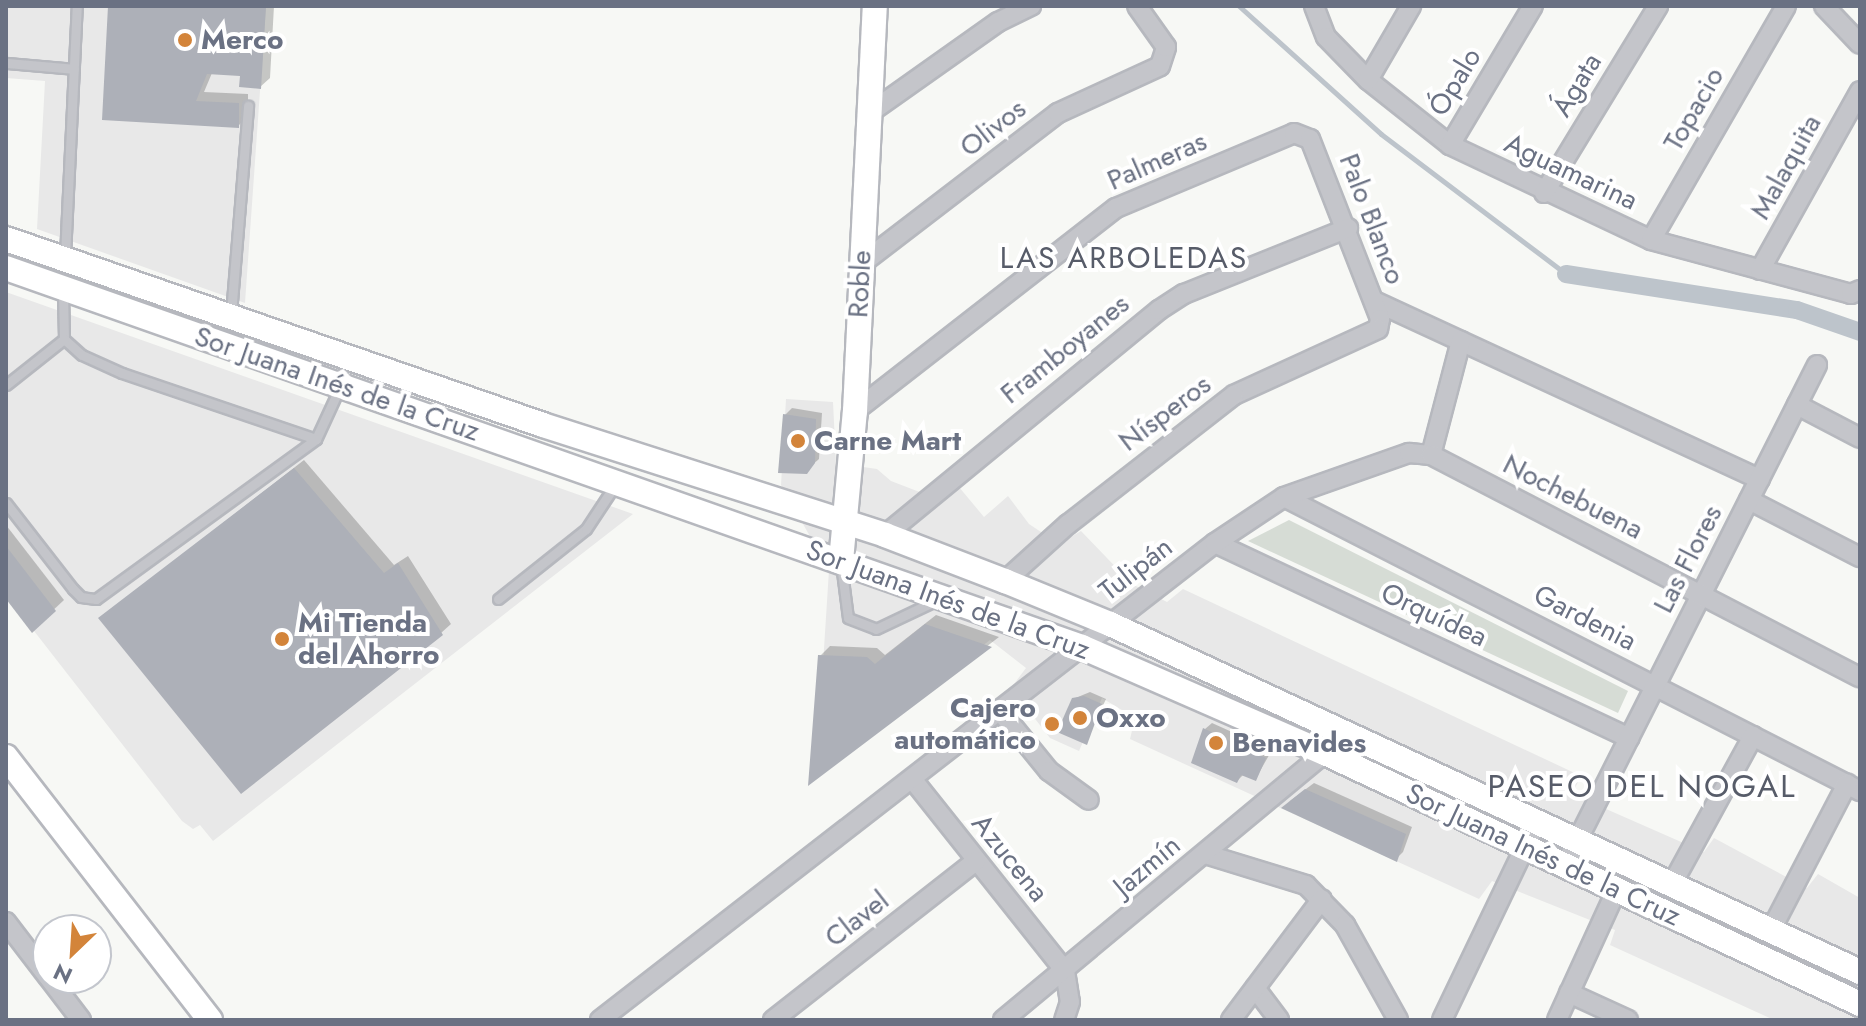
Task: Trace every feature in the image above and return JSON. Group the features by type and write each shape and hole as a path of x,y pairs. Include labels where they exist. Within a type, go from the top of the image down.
{"main road":[{"name":"Roble","path":"841,561 855,411 875,6"},
{"name":"Sor Juana Inés de la Cruz","path":"6,239 885,535 1005,581 1110,624 1860,972"},
{"name":"Sor Juana Inés de la Cruz","path":"6,268 945,596 1082,647 1325,753 1860,1004"},
{"path":"223,344 231,317"},
{"path":"1231,712 1243,686"},
{"path":"6,757 210,1020"}],"street":[{"path":"868,114 998,22 1031,6"},
{"name":"Olivos","path":"861,264 1058,113 1160,66 1167,53 1137,6"},
{"name":"Aguamarina","path":"1314,6 1326,37 1368,80 1450,145 1544,193 1651,240 1857,293"},
{"path":"1368,80 1411,6"},
{"name":"Ópalo","path":"1450,145 1533,6"},
{"name":"Ágata","path":"1544,193 1658,6"},
{"name":"Topacio","path":"1651,240 1786,6"},
{"path":"1824,6 1860,44"},
{"name":"Malaquita","path":"1760,270 1860,91"},
{"name":"Palmeras","path":"855,411 1116,208 1294,133 1306,136"},
{"name":"Palo Blanco","path":"1306,136 1348,228 1380,325"},
{"name":"Framboyanes","path":"885,535 1159,310 1184,294 1348,228"},
{"path":"1374,301 1760,479"},
{"name":"Nísperos","path":"1005,581 1068,524 1234,395 1375,333 1380,325"},
{"path":"1431,455 1461,341"},
{"name":"Las Flores","path":"1565,865 1817,365"},
{"path":"1797,405 1860,438"},
{"name":"Tulipán","path":"600,1020 1215,543 1284,497 1409,453 1431,455"},
{"name":"Nochebuena","path":"1431,455 1860,677"},
{"name":"Gardenia","path":"1284,497 1854,788"},
{"path":"1749,500 1860,557"},
{"name":"Orquídea","path":"1215,543 1629,738"},
{"path":"1001,712 1049,771 1089,800"},
{"path":"1671,886 1753,736"},
{"name":"Jazmín","path":"1003,1020 1325,753"},
{"name":"Azucena","path":"913,780 1065,971"},
{"path":"1771,930 1854,788"},
{"path":"1442,1020 1536,824"},
{"path":"1205,854 1286,875 1322,899 1345,925 1398,1020"},
{"name":"Clavel","path":"773,1020 976,861"},
{"path":"1557,1020 1617,889"},
{"path":"1231,1020 1322,899"},
{"path":"6,922 32,957"},
{"path":"1064,1020 1070,1002 1065,971"},
{"path":"1255,988 1279,1020"},
{"path":"1569,993 1628,1020"},
{"path":"61,994 81,1020"}],"lane":[{"path":"64,259 77,6"},
{"path":"6,63 74,69"},
{"path":"231,317 248,106"},
{"path":"63,288 64,339"},
{"path":"6,385 64,339"},
{"path":"64,339 101,365 316,439"},
{"path":"6,503 73,589 81,597 96,599 316,439 340,385"},
{"path":"498,599 586,529 617,482"},
{"path":"841,561 848,618 876,629 945,596"}],"shaded area":[{"name":"Merco","path":"6,6 266,6 245,303 37,229 45,81 6,78"},
{"name":"Mi Tienda del Ahorro","path":"6,292 633,514 213,841 200,825 193,829 182,821 6,595"},
{"path":"786,399 833,402 836,463 877,469 891,481 943,501 959,487 984,517 1008,496 1029,524 1059,544 1081,531 1132,584 1167,602 1183,589 1581,776 1572,794 1704,852 1714,838 1807,888 1818,874 1860,898 1860,1020 1774,1020 1610,945 1615,930 1492,881 1479,899 1130,739 1135,718 1102,698 1079,751 1050,738 1011,688 1026,668 990,640 816,774 829,570 781,485"},
{"path":"1289,520 1628,691 1618,713 1248,541"}],"building":[{"name":"Merco","path":"108,6 266,6 261,89 239,87 240,76 207,74 196,101 239,103 239,128 102,120"},
{"name":"Carne Mart","path":"783,414 816,419 815,463 807,474 778,473"},
{"name":"Mi Tienda del Ahorro","path":"294,468 384,573 398,563 443,635 241,794 98,618"},
{"path":"6,546 56,611 32,633 6,599"},
{"path":"925,624 992,647 808,786 818,655 867,657 875,664"},
{"name":"Oxxo","path":"1084,696 1102,704 1087,745 1057,732 1072,698"},
{"name":"Benavides","path":"1203,728 1266,758 1256,781 1241,775 1237,783 1191,763"},
{"path":"1305,789 1406,834 1397,862 1281,808"}],"waterway":[{"path":"1239,6 1381,134 1566,274"},
{"path":"1566,274 1797,310 1860,332"}],"place":[{"name":"Merco","path":"185,40"},
{"name":"Carne Mart","path":"798,441"},
{"name":"Mi Tienda del Ahorro","path":"282,639"},
{"name":"Oxxo","path":"1080,718"},
{"name":"Cajero automático","path":"1052,724"},
{"name":"Benavides","path":"1216,743"}],"district":[{"name":"LAS ARBOLEDAS","path":"1124,258"},
{"name":"PASEO DEL NOGAL","path":"1642,786"}]}
